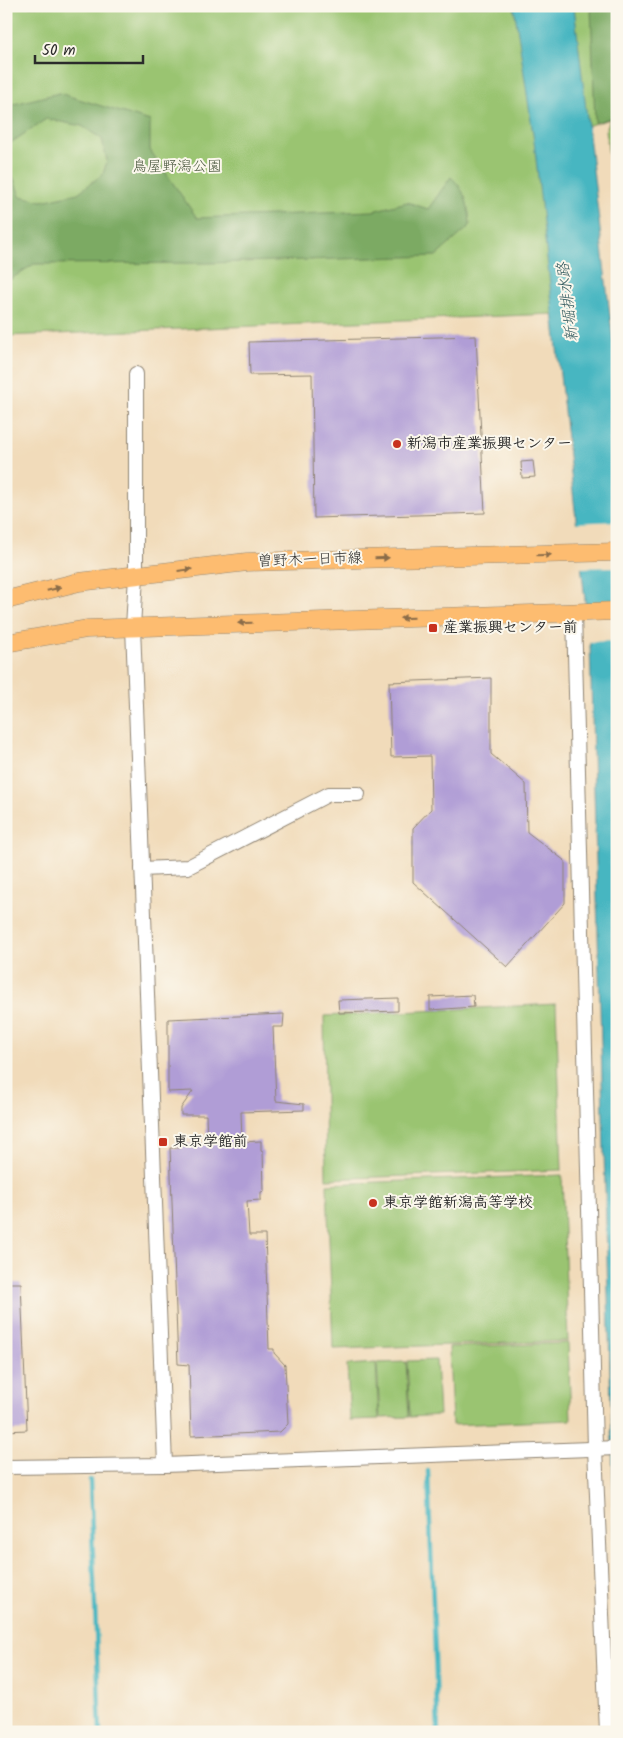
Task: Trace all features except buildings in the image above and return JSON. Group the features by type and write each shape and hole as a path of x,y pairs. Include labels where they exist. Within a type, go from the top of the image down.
{"main road":[{"name":"曽野木一日市線","path":"6,600 79,582 247,562 617,552"},
{"path":"579,554 609,562 617,562"},
{"path":"6,643 87,629 617,611"}],"street":[{"path":"136,374 136,576 133,627 165,1465"},
{"path":"576,613 607,1448 612,1731"},
{"path":"142,869 188,868 329,794 358,794"},
{"path":"6,1467 165,1465 607,1448"}],"green space":[{"name":"鳥屋野潟公園","path":"6,6 617,6 617,236 606,130 610,119 535,141 554,314 6,336"},
{"path":"591,6 617,6 617,116 595,123"},
{"path":"59,93 150,121 150,150 197,218 373,211 407,202 428,209 451,177 466,199 470,226 436,256 208,263 34,264 6,282 6,156 20,196 42,201 78,193 103,174 107,161 102,139 82,126 46,119 6,146 6,106"},
{"path":"556,1004 562,1170 326,1179 324,1016"},
{"path":"562,1175 568,1341 333,1349 327,1184"},
{"path":"568,1343 571,1420 452,1425 449,1347"},
{"path":"436,1360 439,1415 410,1417 407,1361"},
{"path":"406,1362 409,1417 380,1418 377,1363"},
{"path":"376,1363 379,1419 350,1420 347,1365"}],"water":[{"name":"新堀排水路","path":"514,6 574,6 617,376 617,1622 590,645 534,141"}],"pier":[{"path":"617,521 617,567 579,568 574,523"},
{"path":"617,603 617,641 587,642 583,604"}],"waterway":[{"path":"428,1471 438,1731"},
{"path":"90,1480 100,1732"}],"place":[{"name":"新潟市産業振興センター","path":"397,444"},
{"name":"産業振興センター前","path":"433,628"},
{"name":"東京学館前","path":"163,1142"},
{"name":"東京学館新潟高等学校","path":"373,1203"}]}
